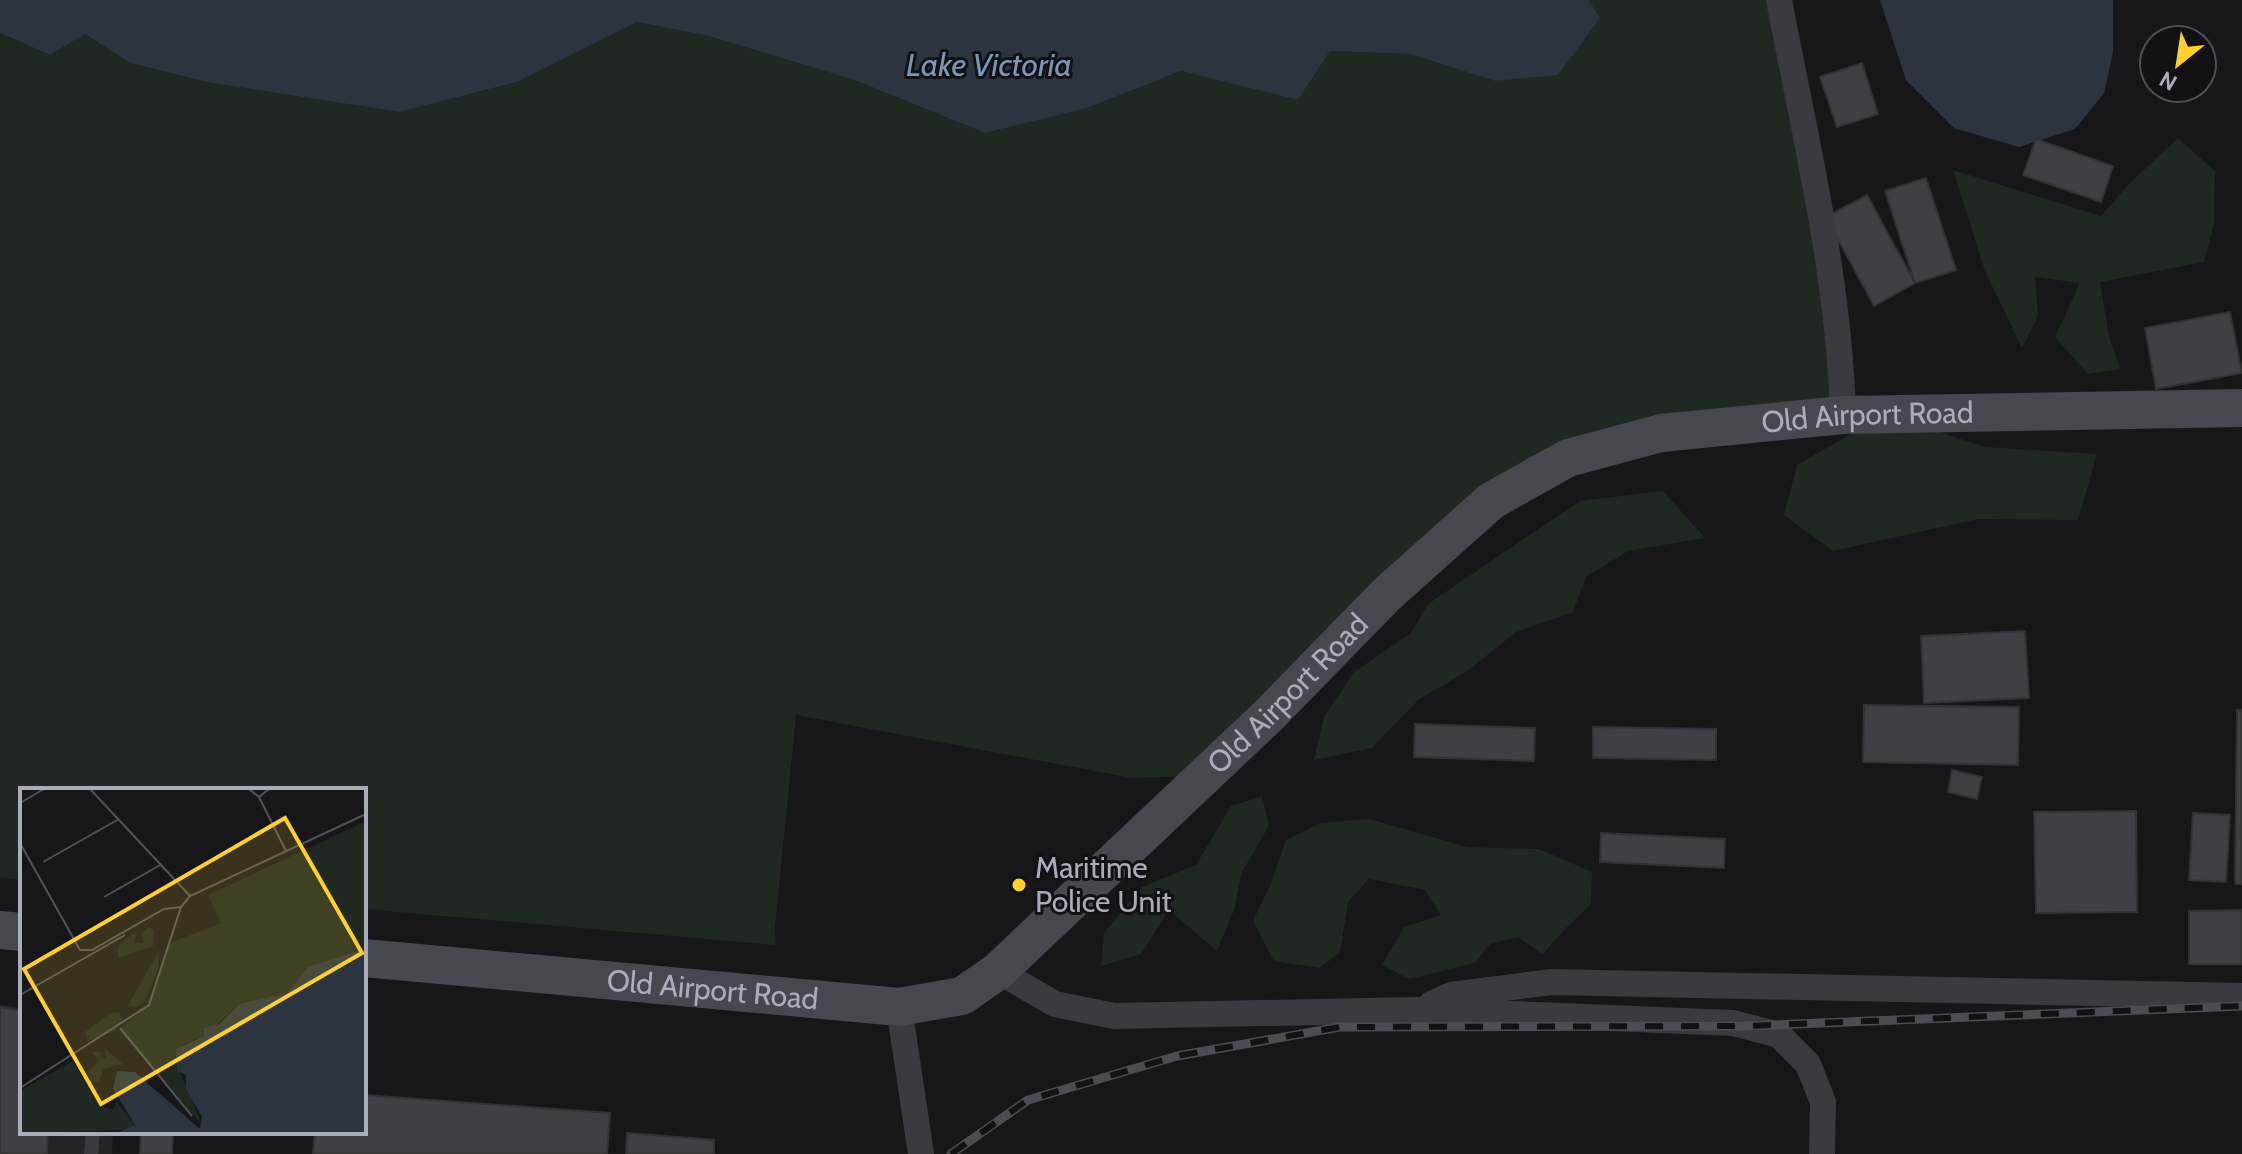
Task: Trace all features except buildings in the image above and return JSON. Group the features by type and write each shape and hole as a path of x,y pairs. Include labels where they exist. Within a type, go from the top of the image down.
{"main road":[{"name":"Old Airport Road","path":"366,958 899,1007 962,996 998,971 1269,715 1386,595 1491,501 1568,458 1661,433 1843,415 2242,408"},
{"path":"0,930 20,932"}],"street":[{"path":"1779,0 1824,235 1838,330 1843,415"},
{"path":"998,971 1055,1004 1114,1016 1416,1010 1733,1023 1779,1035 1808,1064 1823,1102 1822,1154"},
{"path":"1416,1010 1451,995 1551,982 2242,996"},
{"path":"899,1007 921,1154"}],"lane":[{"path":"91,1154 93,1134"}],"shaded area":[{"path":"1589,0 1775,0 1843,415 1568,458 1204,776 1132,778 796,715 775,928 776,945 366,909 366,788 20,788 20,880 0,878 0,33 50,55 85,34 130,63 206,82 399,112 517,82 637,22 709,36 857,81 985,133 1087,108 1181,71 1298,100 1330,51 1410,54 1495,81 1600,18"},
{"path":"2178,138 2215,171 2214,224 2204,262 2100,282 2109,337 2120,369 2088,374 2055,337 2080,283 2035,277 2038,316 2022,348 1985,271 1953,170 2101,216 2131,182"},
{"path":"1885,414 1985,447 2097,454 2078,520 1978,519 1833,551 1784,515 1797,465"},
{"path":"1663,491 1705,538 1628,551 1586,577 1573,612 1516,632 1466,672 1419,699 1372,748 1314,760 1324,717 1354,672 1411,633 1428,604 1580,501"},
{"path":"1262,796 1269,826 1242,872 1234,910 1217,951 1169,910 1141,954 1101,966 1104,933 1142,887 1196,865 1231,806"},
{"path":"1370,819 1467,847 1539,849 1592,872 1591,904 1543,954 1518,937 1490,944 1475,963 1409,979 1382,965 1404,927 1441,915 1425,890 1369,879 1348,902 1340,953 1319,968 1274,961 1253,921 1272,881 1286,840 1321,823"},
{"path":"0,1005 20,1008 20,1134 113,1134 112,1154 0,1154"}],"water":[{"name":"Lake Victoria","path":"0,0 1589,0 1600,18 1558,75 1495,81 1410,54 1330,51 1298,100 1181,71 1087,108 985,133 857,81 709,36 637,22 517,82 399,112 206,82 130,63 85,34 50,55 0,33"},
{"path":"1880,0 2113,0 2113,52 2104,93 2075,129 2019,147 1954,128 1906,80"}],"railway":[{"path":"951,1154 1028,1100 1177,1056 1340,1027 1746,1026 2242,1006"}],"place":[{"name":"Maritime Police Unit","path":"1019,885"}]}
